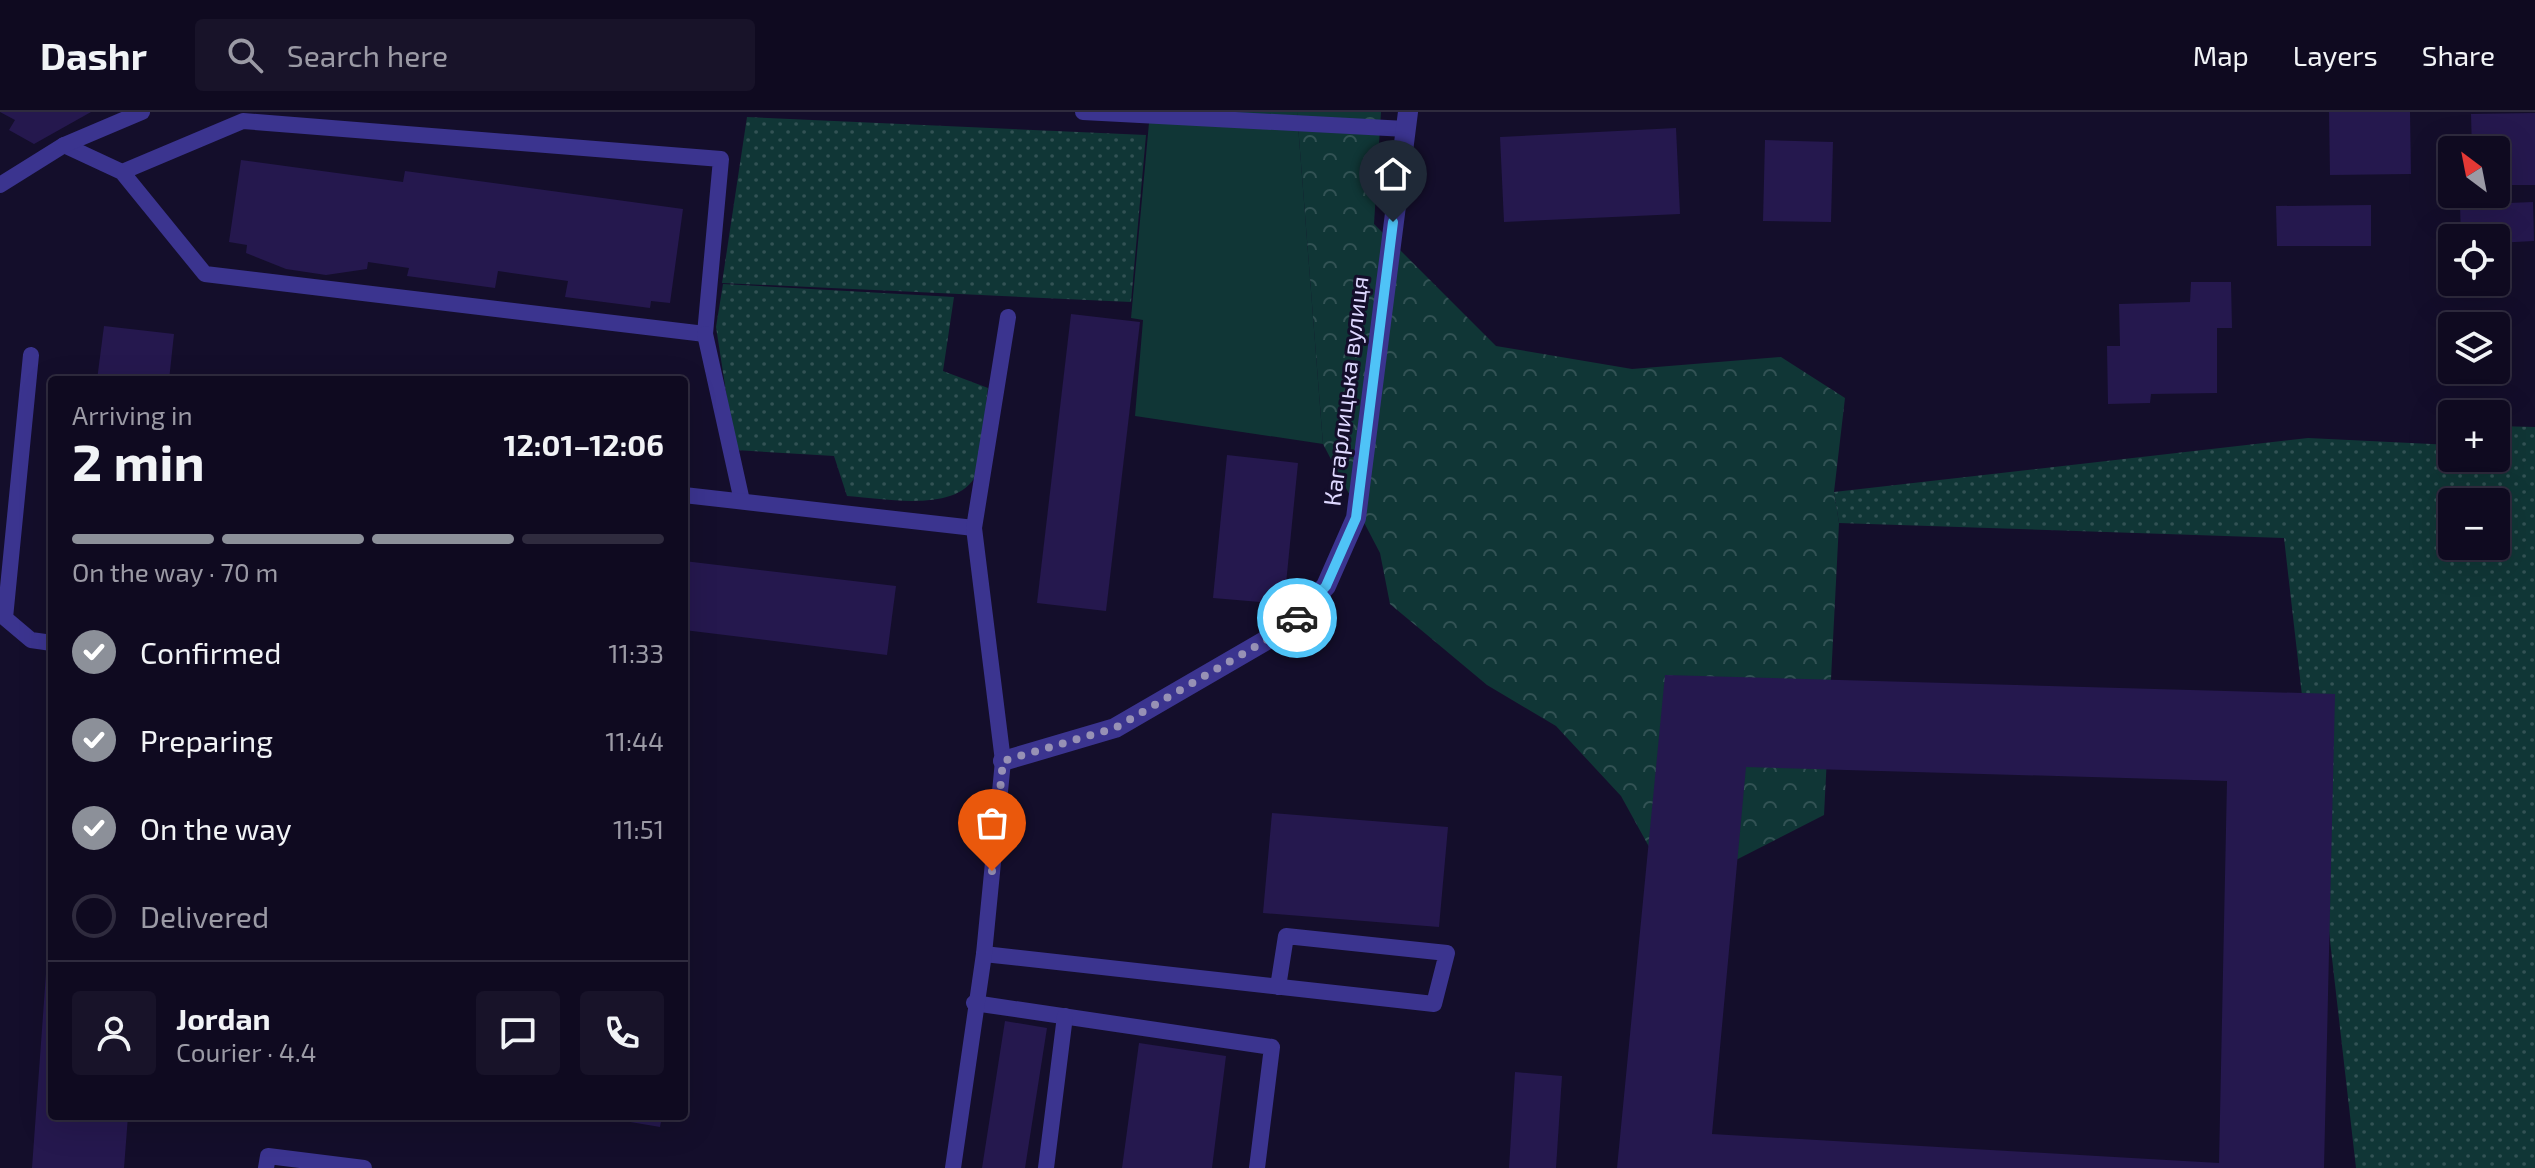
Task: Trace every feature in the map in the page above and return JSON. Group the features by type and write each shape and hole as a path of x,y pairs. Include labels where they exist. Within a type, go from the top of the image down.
{"street":[{"name":"Кагарлицька вулиця","path":"1003,761 1115,728 1289,627 1326,586 1356,518 1407,120"}],"lane":[{"path":"0,185 64,145 142,112"},
{"path":"1083,112 1407,120"},
{"path":"122,172 243,121 721,159 705,334 742,501"},
{"path":"64,145 122,172 205,274 705,334"},
{"path":"953,1168 974,1003 984,954 1003,761 974,528 1008,317"},
{"path":"31,355 5,618 31,640 48,642"},
{"path":"688,495 974,528"},
{"path":"984,954 1278,987 1434,1004 1447,953 1286,936 1278,987"},
{"path":"974,1003 1272,1047 1257,1168"},
{"path":"1046,1168 1065,1016"},
{"path":"266,1168 268,1156 364,1168"}],"green space":[{"path":"1150,112 1297,112 1323,444 1135,416 1143,320 1131,318"},
{"path":"1297,112 1381,112 1374,224 1496,346 1632,369 1781,357 1845,398 1834,492 1839,523 1824,815 1734,861 1653,854 1621,796 1556,726 1487,685 1390,604 1380,553 1323,444"},
{"path":"747,117 1146,135 1131,302 722,283"},
{"path":"723,284 954,297 943,371 988,388 976,475 966,487 953,495 936,499 898,501 847,496 834,456 735,450 716,327"},
{"path":"2510,426 2535,427 2535,1168 2356,1168 2284,538 1839,523 1834,492 2308,438 2438,444 2438,472 2510,472"}],"building":[{"path":"0,112 91,112 34,144 9,130 15,120"},
{"path":"2329,112 2410,112 2411,174 2330,175"},
{"path":"2535,113 2535,185 2510,185 2510,136 2472,136 2471,114"},
{"path":"1676,128 1680,214 1504,222 1500,137"},
{"path":"1765,140 1833,142 1831,222 1763,221"},
{"path":"241,160 403,182 405,171 683,209 670,303 651,301 650,308 565,297 568,281 498,271 495,288 407,276 409,268 368,262 367,269 326,275 286,269 246,253 247,245 229,242"},
{"path":"2533,202 2534,241 2510,242 2510,224 2461,224 2460,208 2510,208 2510,203"},
{"path":"2371,205 2371,246 2277,246 2276,206"},
{"path":"2191,282 2231,282 2232,328 2217,328 2217,393 2151,394 2150,403 2108,404 2107,346 2120,346 2119,304 2190,302"},
{"path":"1071,314 1140,322 1106,611 1037,603"},
{"path":"104,326 174,334 169,376 98,376"},
{"path":"1227,455 1298,463 1284,604 1213,598"},
{"path":"688,561 896,586 887,655 688,630"},
{"path":"1665,675 2335,694 2324,1168 1617,1168","holes":["1746,767 2227,781 2219,1163 1712,1134"]},
{"path":"1272,813 1448,827 1439,927 1263,913"},
{"path":"48,946 48,1120 128,1120 124,1168 32,1168"},
{"path":"1005,1021 1047,1028 1025,1168 982,1168"},
{"path":"1139,1043 1226,1056 1212,1168 1122,1168"},
{"path":"1515,1072 1562,1076 1556,1168 1509,1168"},
{"path":"619,1120 661,1120 660,1127"}],"way so far":[{"path":"992,871 1003,761 1115,728 1289,627 1297,618"}],"route":[{"path":"1297,618 1326,586 1356,518 1393,222"}]}
